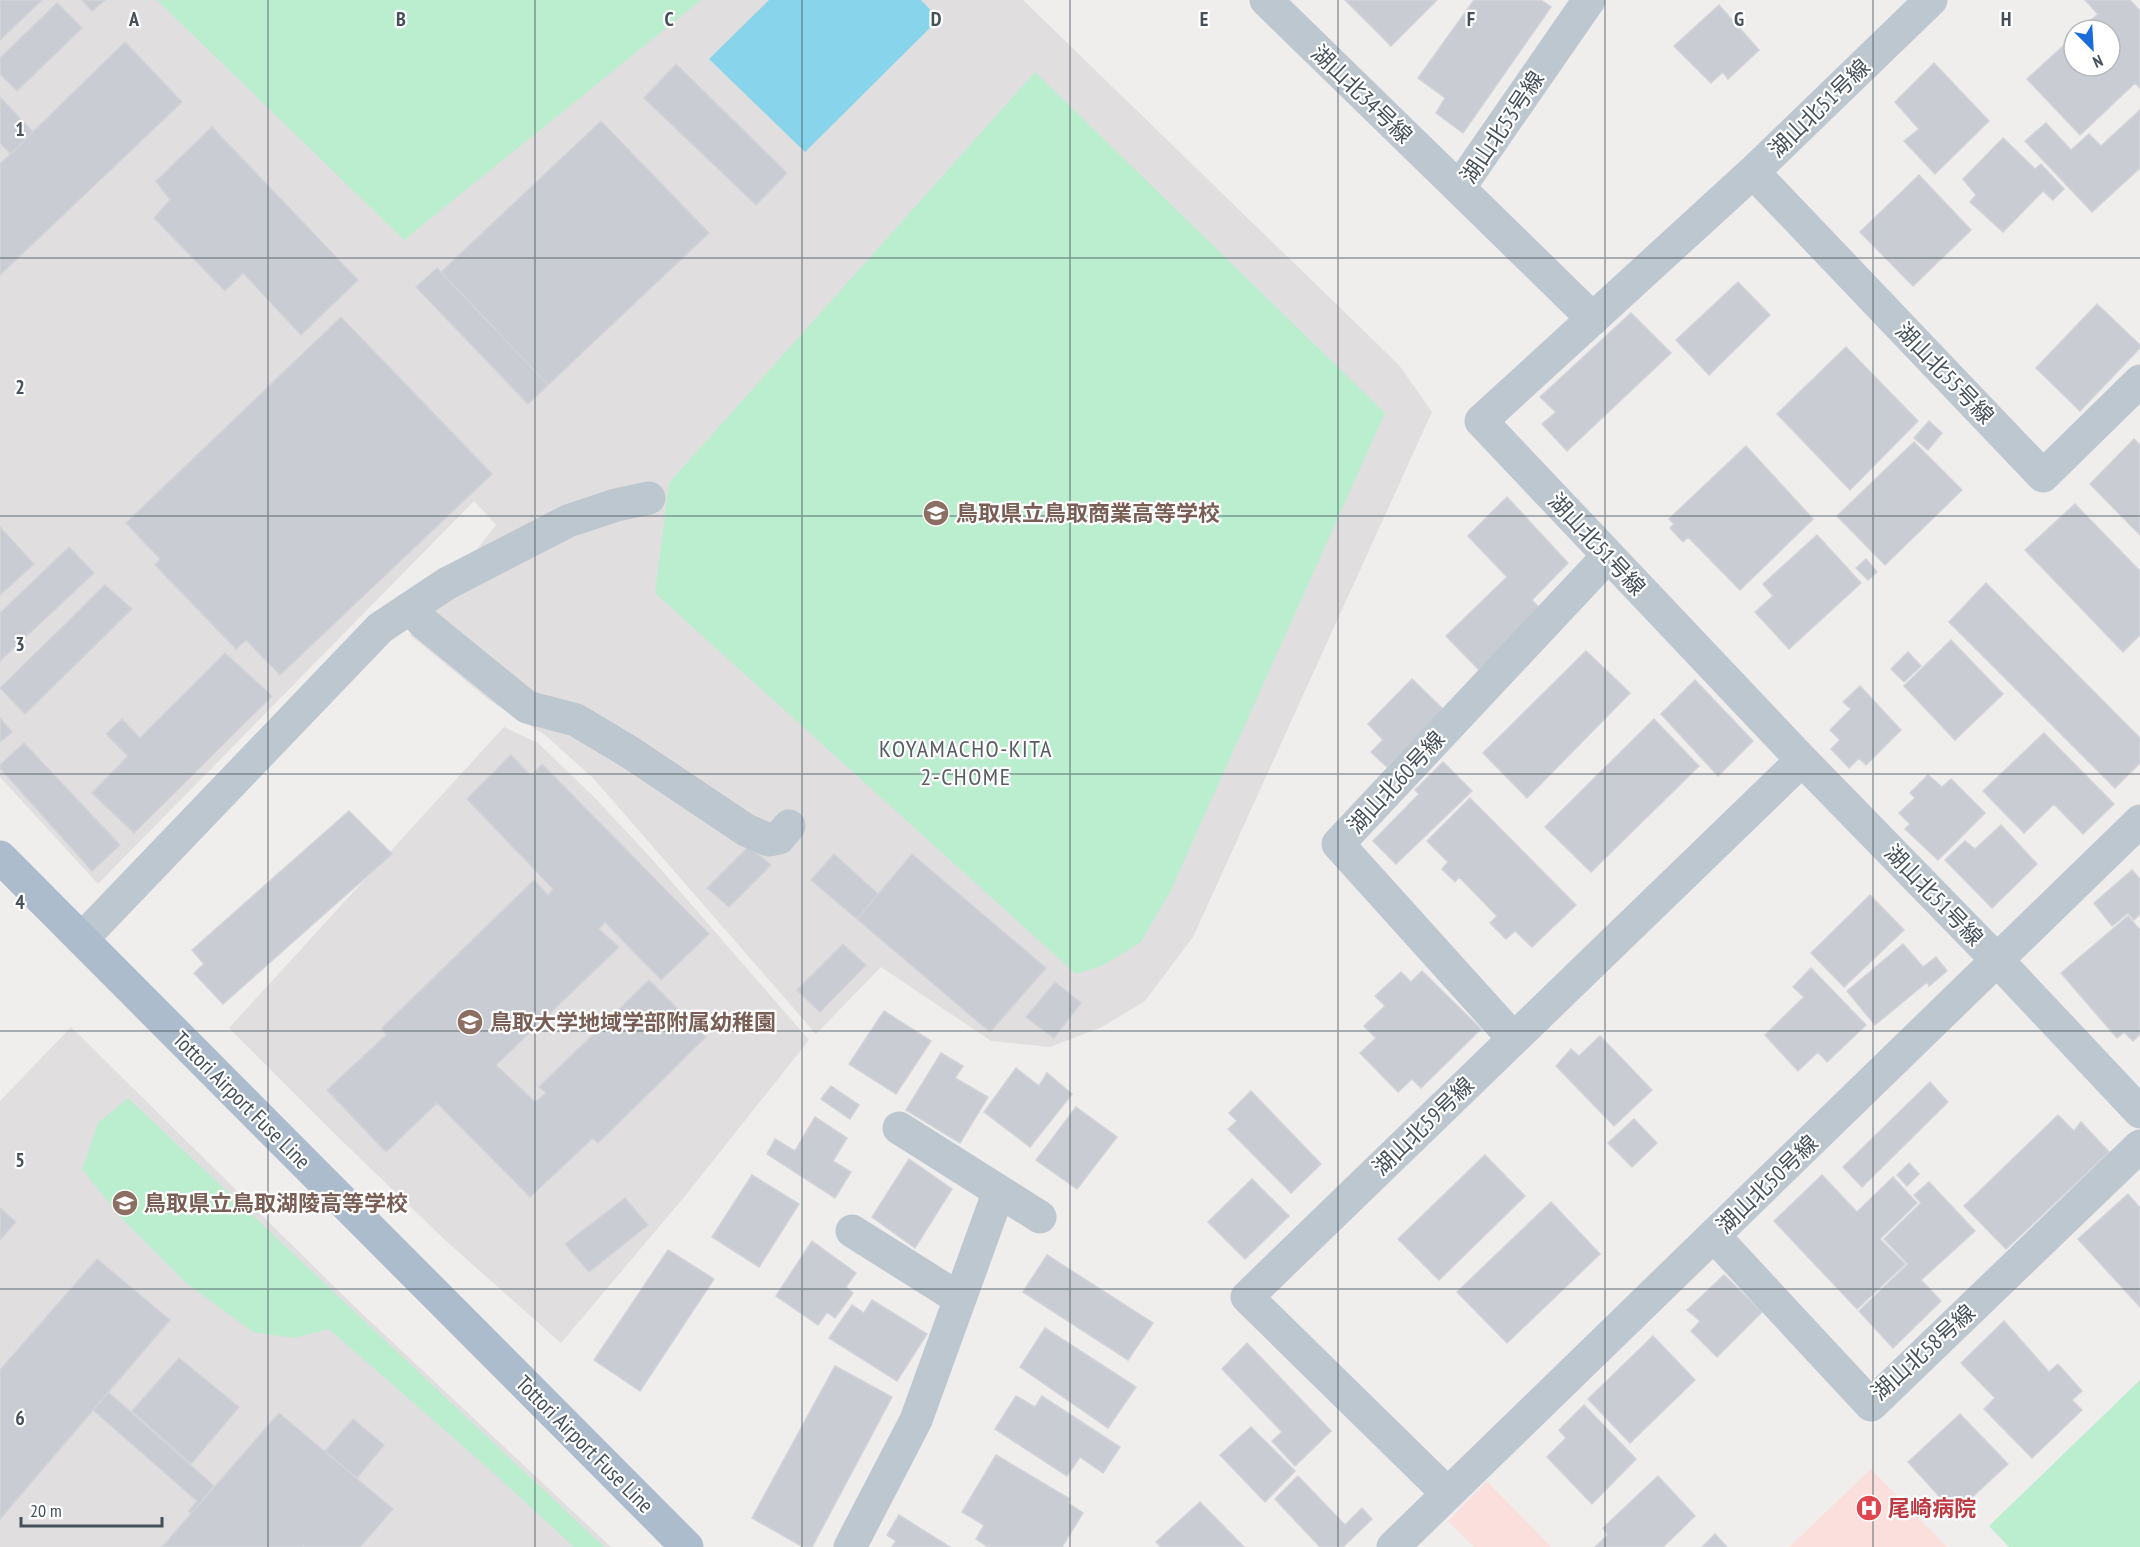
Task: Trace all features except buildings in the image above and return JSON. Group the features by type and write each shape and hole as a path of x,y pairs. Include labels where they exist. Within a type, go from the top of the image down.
{"main road":[{"name":"Tottori Airport Fuse Line","path":"0,857 687,1547"}],"street":[{"name":"湖山北34号線","path":"1266,0 1459,188"},
{"name":"湖山北53号線","path":"1589,0 1459,188 1593,319"},
{"name":"湖山北51号線","path":"1931,0 1753,172 1481,421 2140,1112"},
{"name":"湖山北55号線","path":"1753,172 2043,476 2140,381"},
{"path":"82,939 380,628 446,584 568,521 616,505 649,498"},
{"name":"湖山北60号線","path":"1513,1038 1338,844 1608,556"},
{"path":"411,609 425,624 527,707 576,720 754,833 769,840 779,838 789,826"},
{"name":"湖山北59号線","path":"1448,1494 1247,1297 1802,760"},
{"name":"湖山北50号線","path":"1393,1547 2140,821"},
{"path":"899,1128 1040,1217"},
{"name":"湖山北58号線","path":"1714,1236 1871,1404 2140,1146"},
{"path":"850,1547 916,1420 999,1191"},
{"path":"852,1231 960,1299"}],"shaded area":[{"name":"鳥取県立鳥取商業高等学校","path":"0,0 1023,0 1399,365 1432,412 1193,937 1145,1001 1102,1027 1050,1047 991,1041 881,967 816,1034 593,778 545,735 489,700 410,635 496,525 474,501 98,884 0,777"},
{"path":"504,727 538,743 595,798 651,858 809,1040 685,1196 561,1343 445,1240 229,1028"},
{"name":"鳥取県立鳥取湖陵高等学校","path":"71,1027 354,1306 611,1547 0,1547 0,1101"},
{"name":"尾崎病院","path":"1871,1469 1947,1547 1789,1547"},
{"path":"1487,1481 1551,1547 1474,1547 1448,1521"}],"green space":[{"path":"157,0 701,0 404,240"},
{"path":"1035,72 1385,413 1171,890 1141,942 1104,965 1076,974 655,593 669,483"},
{"path":"128,1098 604,1547 574,1547 488,1468 329,1329 293,1338 253,1332 186,1283 119,1216 82,1169 98,1123"},
{"path":"2140,1380 2140,1547 2009,1547 1989,1526"}],"water":[{"path":"769,0 921,0 939,19 805,152 709,59"}],"place":[{"name":"鳥取県立鳥取商業高等学校","path":"936,513"},
{"name":"鳥取大学地域学部附属幼稚園","path":"470,1022"},
{"name":"鳥取県立鳥取湖陵高等学校","path":"125,1203"},
{"name":"尾崎病院","path":"1869,1508"}],"district":[{"name":"KOYAMACHO-KITA 2-CHOME","path":"966,762"}]}
